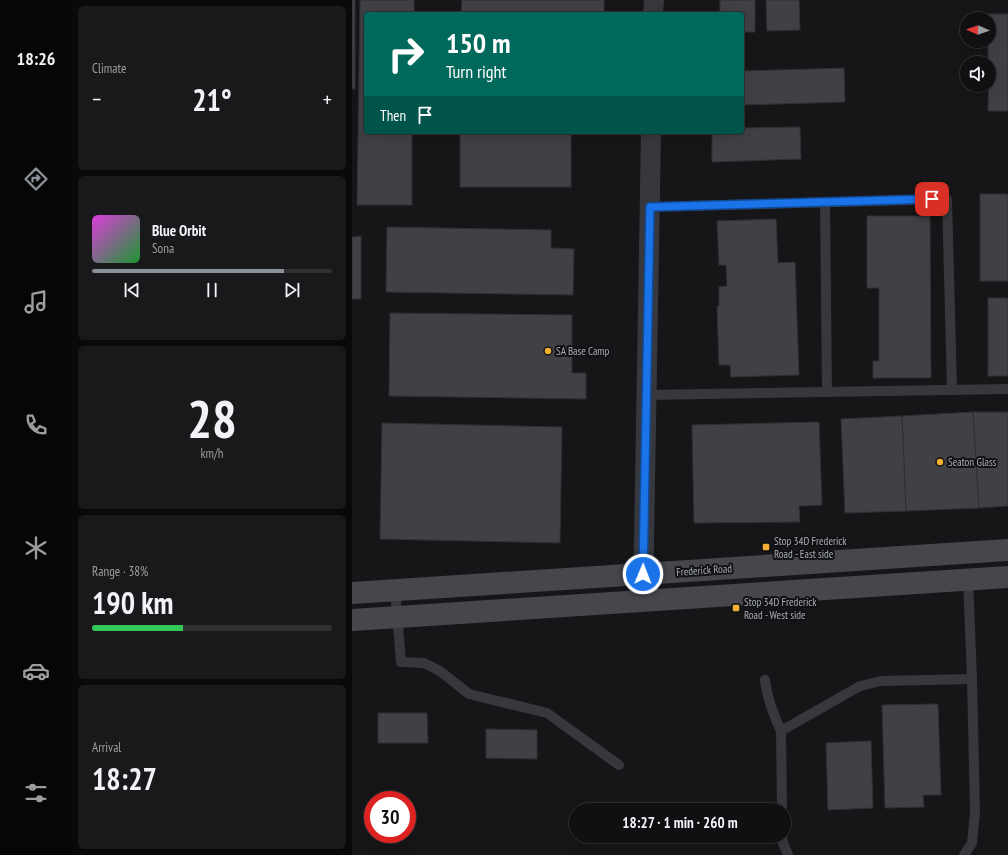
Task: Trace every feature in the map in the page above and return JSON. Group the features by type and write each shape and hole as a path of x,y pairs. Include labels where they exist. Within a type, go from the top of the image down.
{"main road":[{"name":"Frederick Road","path":"352,593 1008,550"},
{"path":"352,620 1008,577"}],"street":[{"path":"654,0 654,12"},
{"path":"643,601 651,134"}],"lane":[{"path":"650,207 947,199 952,390"},
{"path":"825,202 827,392"},
{"path":"646,394 1008,389"},
{"path":"964,855 972,843 975,812 968,580"},
{"path":"395,590 401,662 424,664 440,671 469,694 547,713 619,765"},
{"path":"781,732 860,686 881,681 972,679"},
{"path":"765,680 766,694 781,732 782,803"},
{"path":"783,843 788,855"}],"building":[{"path":"352,0 355,0 355,89 352,89"},
{"path":"360,0 414,0 414,12 364,12 364,134 412,134 412,205 357,205"},
{"path":"462,0 604,0 604,12 461,12"},
{"path":"720,0 755,0 755,32 744,32 744,12 720,12"},
{"path":"766,0 799,0 800,30 767,31"},
{"path":"996,14 1008,14 1008,111 988,111 988,92 996,92 996,56 988,56 988,48 996,48"},
{"path":"844,68 845,102 744,105 744,71"},
{"path":"800,127 801,159 712,162 712,134 744,134 744,128"},
{"path":"460,134 571,134 571,187 460,187"},
{"path":"980,194 1008,194 1008,281 980,281"},
{"path":"867,216 930,216 931,378 873,378 873,361 879,361 879,288 867,288"},
{"path":"776,219 778,263 795,262 799,375 731,377 730,365 719,365 717,306 719,306 719,287 727,286 726,265 719,265 717,221"},
{"path":"387,227 551,230 551,248 574,249 573,295 386,292"},
{"path":"361,236 361,299 352,299 352,237"},
{"path":"988,298 1008,298 1008,376 988,376"},
{"path":"390,313 572,315 572,373 586,373 586,399 389,396"},
{"name":"Seaton Glass","path":"973,412 979,508 906,511 902,416"},
{"path":"973,412 1008,412 1008,506 979,508"},
{"path":"902,416 906,511 845,513 841,419"},
{"path":"819,422 822,505 799,506 800,522 694,523 692,425"},
{"path":"382,423 562,427 560,543 380,539"},
{"path":"938,704 941,795 923,795 924,807 885,808 882,705"},
{"path":"378,713 427,713 428,743 378,743"},
{"path":"486,729 537,730 537,759 486,758"},
{"path":"871,741 873,808 828,810 826,743"}],"place":[{"name":"SA Base Camp","path":"548,351"},
{"name":"Seaton Glass","path":"940,462"},
{"name":"Stop 34D Frederick Road - East side","path":"766,547"},
{"name":"Stop 34D Frederick Road - West side","path":"736,608"}],"route":[{"path":"643,574 650,207 932,199"}]}
